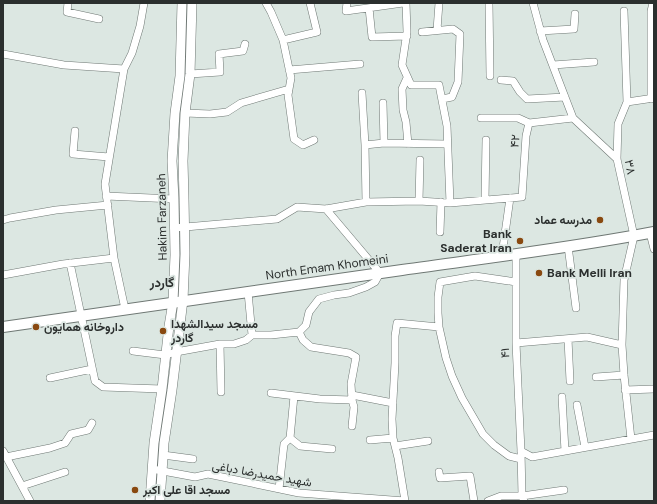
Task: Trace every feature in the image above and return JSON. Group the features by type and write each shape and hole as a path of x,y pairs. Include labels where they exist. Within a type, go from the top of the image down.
{"main road":[{"name":"North Emam Khomeini","path":"3,327 516,254 652,233"}],"street":[{"path":"68,3 67,12 99,19"},
{"path":"125,309 114,258 105,184 124,69 132,53 140,26 144,3"},
{"name":"Hakim Farzaneh","path":"160,501 163,455 176,352 178,301 172,161 175,113 180,76 182,3"},
{"name":"Hakim Farzaneh","path":"150,501 154,443 166,354 178,301 185,254 182,161 185,113 190,74 192,3"},
{"path":"266,3 283,40 291,78 288,95 294,139 304,145 314,140"},
{"path":"283,40 317,32 310,3"},
{"path":"347,3 346,11 405,3 407,36 402,65 410,85 439,85 447,126 450,203"},
{"path":"437,30 439,3"},
{"path":"489,3 490,76"},
{"path":"533,3 543,40 573,118 617,159"},
{"path":"624,11 627,102 652,99 651,11 653,3"},
{"path":"369,8 372,37 407,36"},
{"path":"540,31 574,29 575,14"},
{"path":"422,32 453,29 460,34 458,82 452,97 442,99"},
{"path":"190,74 220,72 219,54 243,51 245,44"},
{"path":"3,54 64,65 124,69"},
{"path":"553,65 594,62"},
{"path":"289,70 360,64"},
{"path":"407,78 402,89 403,110 406,122 408,144"},
{"path":"501,80 513,81 527,100 565,97"},
{"path":"185,113 210,114 227,112 241,103 289,89"},
{"path":"362,93 366,202"},
{"name":"۳۸","path":"627,102 618,124 617,159 634,236"},
{"path":"383,103 384,143"},
{"path":"481,118 518,118 529,123"},
{"name":"۴۲","path":"510,198 522,197 526,136 529,123 573,118"},
{"path":"75,131 73,154 109,157"},
{"path":"485,200 486,140"},
{"path":"365,145 384,143 447,144"},
{"path":"419,201 420,160"},
{"path":"106,196 174,199"},
{"path":"174,228 277,219 297,207 326,209 366,202 419,201 450,203 510,198 502,256"},
{"path":"440,232 441,202"},
{"path":"3,220 56,210 108,206"},
{"path":"133,351 166,354 220,344 234,344 246,340 252,334 271,335 299,332 306,325 309,312 319,299 349,293 375,282 380,273 326,209"},
{"path":"652,233 654,249"},
{"path":"631,439 625,390 622,345 624,280 634,236"},
{"path":"568,246 576,308"},
{"name":"۴۱","path":"516,254 516,343 523,498"},
{"path":"3,275 37,268 114,258"},
{"path":"70,263 95,381 103,387 162,389"},
{"path":"516,282 474,276 440,282 438,298 439,326 446,358 462,398 483,434 494,445 509,456 521,455 532,457 654,435"},
{"path":"248,292 252,334"},
{"path":"405,501 395,446 392,419 395,336 397,323 439,326"},
{"path":"299,332 303,340 311,347 349,353 356,357 351,384 354,407 352,426"},
{"path":"516,343 587,337 622,345"},
{"path":"568,339 570,381"},
{"path":"220,344 221,392"},
{"path":"50,378 92,369"},
{"path":"596,377 624,374"},
{"path":"625,390 654,389"},
{"path":"270,393 320,399 352,398 393,403"},
{"path":"279,489 284,444 290,438 294,396"},
{"path":"562,397 565,451"},
{"path":"577,405 585,447"},
{"path":"30,501 4,454 50,448 65,443 71,434 88,430 92,423"},
{"path":"290,438 300,446 332,449"},
{"path":"370,440 394,438"},
{"path":"395,446 428,441"},
{"path":"163,455 193,459"},
{"name":"شهید حمیدرضا دباغی","path":"152,469 195,477 208,474 327,498 405,501"},
{"path":"22,486 65,472"},
{"path":"439,472 440,478 470,476 474,501"},
{"path":"488,501 500,496 523,498 564,490"}],"place":[{"name":"مدرسه عماد","path":"600,220"},
{"name":"Bank Saderat Iran","path":"520,241"},
{"name":"Bank Melli Iran","path":"539,273"},
{"name":"داروخانه همایون","path":"36,327"},
{"name":"مسجد سیدالشهدا گاردر","path":"163,331"},
{"name":"مسجد اقا علی اکبر","path":"135,490"}],"district":[{"name":"گاردر","path":"162,282"}]}
